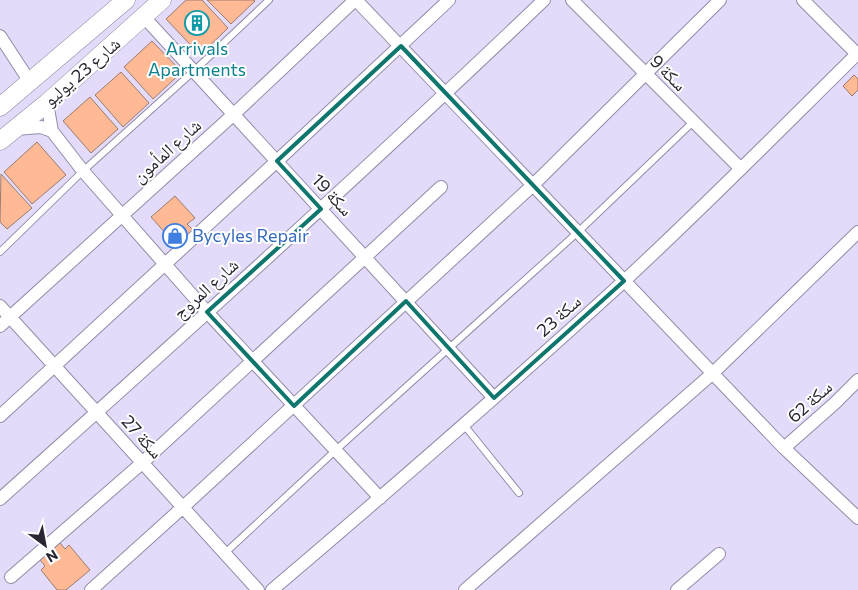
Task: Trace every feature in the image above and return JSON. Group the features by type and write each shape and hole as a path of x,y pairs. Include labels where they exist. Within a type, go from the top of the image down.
{"main road":[{"name":"شارع 23 يوليو","path":"0,107 126,0"},
{"name":"شارع 23 يوليو","path":"0,141 47,103 162,0"}],"street":[{"path":"356,0 784,448 858,518"},
{"name":"شارع المأمون","path":"0,326 234,114 356,0"},
{"path":"0,416 277,162 449,0"},
{"name":"شارع المروج","path":"0,499 322,209 544,0"},
{"name":"سكة 9","path":"572,0 741,169"},
{"path":"91,590 533,185 720,0"},
{"path":"803,0 858,54"},
{"name":"سكة 19","path":"144,16 494,398"},
{"path":"0,36 30,82"},
{"name":"23 سكة","path":"272,590 494,398 624,281 858,54"},
{"path":"47,103 52,131 83,172 207,312 380,498"},
{"path":"14,129 41,127 52,131"},
{"path":"11,577 142,463 441,187"},
{"path":"465,590 713,373 858,232"},
{"name":"سكة 27","path":"0,306 258,590"},
{"name":"سكة 62","path":"784,448 858,380"},
{"path":"677,590 719,554"}],"lane":[{"path":"0,252 83,172 269,0"},
{"path":"224,554 336,450 578,232 693,122"},
{"path":"464,424 519,493"}],"highlighted area":[{"path":"401,46 624,281 494,398 406,301 294,406 207,312 321,209 277,161"}],"building":[{"name":"Arrivals Apartments","path":"186,0 202,0 228,28 200,55 166,19"},
{"path":"207,0 254,0 255,1 231,24"},
{"path":"152,41 182,72 153,99 124,67"},
{"path":"121,72 149,103 123,127 95,95"},
{"path":"854,75 858,79 858,90 852,96 843,86"},
{"path":"90,97 118,129 91,153 63,121"},
{"path":"37,142 66,175 32,204 4,172"},
{"path":"1,174 32,208 7,229 0,222"},
{"path":"175,196 195,218 187,224 194,231 177,246 151,217"},
{"path":"60,543 65,549 69,545 90,570 66,590 57,590 41,570 45,566 40,560"}],"place":[{"name":"Arrivals Apartments","path":"197,23"},
{"name":"Bycyles Repair","path":"175,236"}]}
